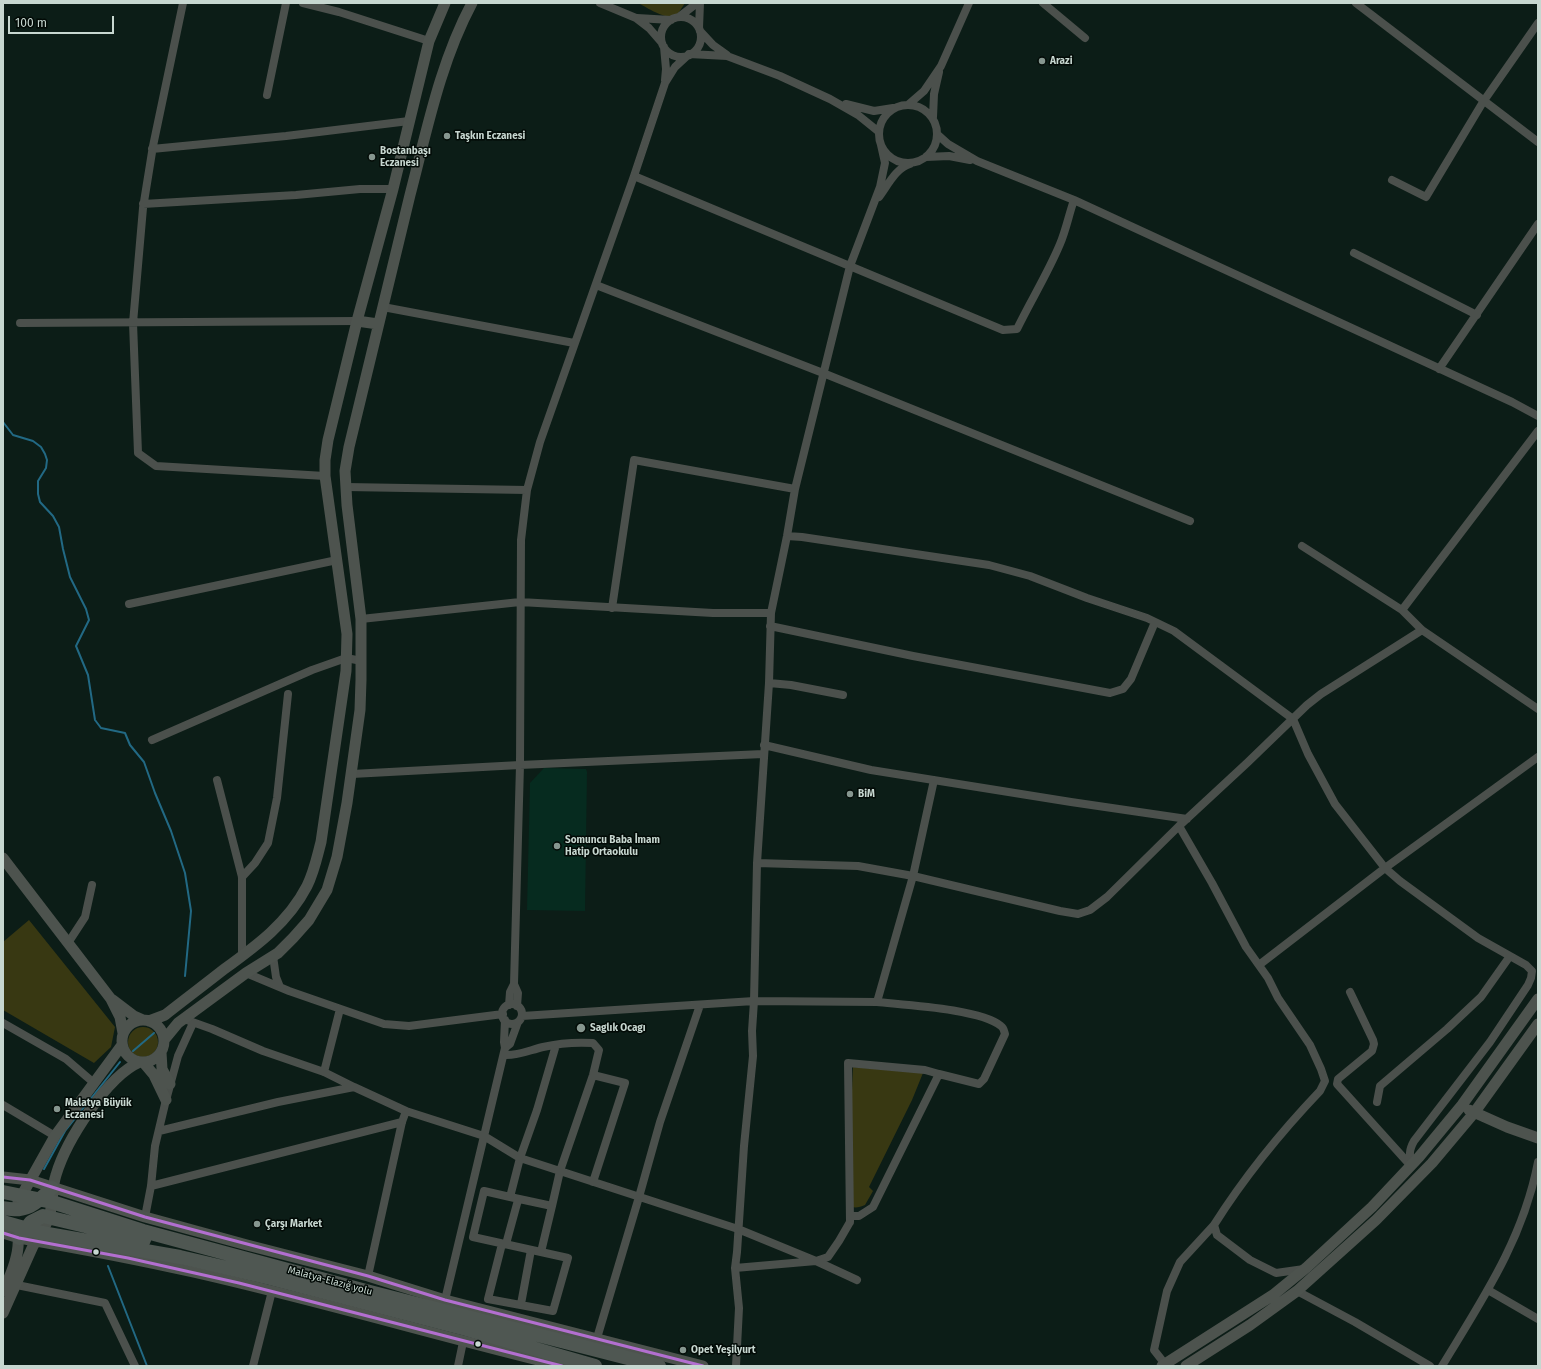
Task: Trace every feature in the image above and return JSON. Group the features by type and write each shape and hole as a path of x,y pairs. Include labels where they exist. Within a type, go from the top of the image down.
{"highway":[{"name":"Malatya-Elazığ yolu","path":"13,1194 48,1197 143,1231 321,1279 659,1366"},
{"path":"13,1194 9,1209 24,1209 48,1197"},
{"path":"13,1229 43,1216 162,1244 188,1242"},
{"path":"43,1236 52,1217"},
{"name":"Malatya-Elazığ yolu","path":"13,1229 43,1236 180,1257 270,1278 466,1329 595,1366"}],"main road":[{"path":"123,1034 131,1024 165,1015 258,945 284,920 306,886 316,864 321,842 346,671 347,634 325,476 325,460 328,440 357,321 429,41 445,3"},
{"path":"170,1084 162,1069 161,1052 164,1040 173,1028 188,1021 246,973 273,956 293,938 309,920 327,890 337,857 352,774 360,710 362,661 361,619 345,471 378,324 424,138 454,40 472,3"},
{"path":"357,321 378,324"},
{"path":"3,858 111,999 120,1017 123,1034 122,1045 55,1136 30,1180 13,1194"},
{"path":"111,999 131,1014 160,1028 164,1040"},
{"path":"1164,1365 1273,1295 1306,1268 1372,1207 1411,1165 1462,1105 1538,999"},
{"path":"1186,1366 1250,1325 1297,1291 1376,1220 1432,1163 1474,1113 1538,1024"},
{"path":"122,1045 128,1055 141,1062 154,1075 166,1100"},
{"path":"52,1217 48,1197 60,1163 71,1141 88,1114 119,1075 128,1067 141,1062 153,1060 161,1052"},
{"path":"1462,1105 1474,1113 1538,1138"},
{"path":"3,1177 30,1180 48,1197 144,1217 368,1276 445,1300 703,1366"},
{"path":"3,1313 14,1263 13,1229 9,1209"},
{"path":"9,1286 43,1236 272,1291 463,1342 562,1366"},
{"path":"321,1279 445,1300"}],"street":[{"path":"183,3 152,149 144,204 132,323 138,453 156,466 325,476"},
{"path":"267,94 286,3"},
{"path":"303,3 323,5 429,41"},
{"path":"600,3 636,18 648,28 668,51 674,55 727,56"},
{"path":"665,83 666,69 661,33 664,26 671,20 679,17 698,3"},
{"path":"445,1300 505,1051 505,1008 513,1005 518,993 514,984 520,765 521,540 527,490 540,442 634,176 665,83 675,67 698,48 700,42 700,30 698,3"},
{"path":"933,117 934,94 941,66 969,3"},
{"path":"1043,3 1085,38"},
{"path":"1356,3 1483,102 1538,142"},
{"path":"679,17 688,18 693,21 713,45 727,56 780,76 830,99 858,115 879,132"},
{"path":"636,18 671,20"},
{"path":"1392,180 1426,198 1483,102 1538,23"},
{"path":"830,99 874,111 909,104 924,91 941,66"},
{"path":"873,205 898,170 911,163 922,160 934,149 938,134 933,117 925,109 909,104"},
{"path":"736,1366 739,1308 734,1268 737,1252 744,1146 753,1056 752,1031 757,863 763,754 769,683 771,613 795,489 850,266 880,187 885,163 879,132 882,121 887,113 894,108"},
{"path":"152,149 286,136 409,121"},
{"path":"938,134 948,144 977,161 1074,200 1512,402 1538,416"},
{"path":"881,145 886,154 894,160 904,163 911,163"},
{"path":"926,157 949,156 977,161"},
{"path":"634,176 1003,330 1017,329 1032,298 1049,270 1061,242 1074,200"},
{"path":"144,204 296,195 360,189 392,189"},
{"path":"1439,369 1538,224"},
{"path":"1354,253 1477,315"},
{"path":"596,285 823,373 1190,521"},
{"path":"383,307 574,343"},
{"path":"20,323 357,321"},
{"path":"1402,610 1538,431"},
{"path":"612,608 634,460 795,489"},
{"path":"346,487 527,490"},
{"path":"787,536 834,541 989,566 1030,576 1155,622 1174,631 1293,718 1308,754 1335,804 1385,868 1400,881 1478,938 1526,965 1532,971 1531,978 1490,1042 1414,1141 1410,1148 1409,1155 1411,1165"},
{"path":"1302,546 1402,610 1422,630 1538,708"},
{"path":"128,604 337,560"},
{"path":"361,619 520,602 713,613 771,613"},
{"path":"770,626 914,656 1110,693 1123,689 1131,679 1155,622"},
{"path":"757,863 858,866 913,876 1078,914 1090,910 1107,897 1306,705 1422,630"},
{"path":"152,740 312,670 346,658 362,661"},
{"path":"769,683 791,685 843,695"},
{"path":"242,877 255,863 268,843 277,798 288,694"},
{"path":"764,745 871,770 1187,819"},
{"path":"352,774 763,754"},
{"path":"1259,965 1385,868 1538,757"},
{"path":"216,780 242,877 242,956"},
{"path":"877,1002 913,876 934,780"},
{"path":"1164,1365 1154,1350 1167,1291 1180,1262 1214,1225 1252,1169 1269,1147 1320,1091 1325,1081 1322,1069 1310,1045 1278,998 1268,978 1246,947 1212,883 1179,826"},
{"path":"68,943 85,917 92,885"},
{"path":"273,956 276,977 280,987"},
{"path":"1376,1102 1380,1086 1447,1029 1481,997 1510,956"},
{"path":"246,973 280,987 384,1024 409,1026 504,1017"},
{"path":"1350,992 1372,1040 1373,1048 1372,1051 1338,1079 1337,1084 1411,1165"},
{"path":"504,1017 510,1024 520,1019 754,1001 877,1002 963,1012 991,1020 1003,1027 1005,1034 1003,1039 984,1079 979,1084 925,1070 848,1063 850,1222"},
{"path":"505,1051 510,1044 520,1019 521,1010 513,1005"},
{"path":"597,1338 660,1122 700,1005"},
{"path":"324,1072 340,1009"},
{"path":"144,1217 151,1186 155,1146 170,1084 188,1021 212,1029 263,1051 324,1072 406,1111 484,1136 520,1158 738,1230 816,1261 857,1280"},
{"path":"3,1023 66,1059 94,1083"},
{"path":"505,1051 513,1056 544,1046 572,1042 593,1043 598,1050 593,1075 560,1171 541,1252"},
{"path":"552,1206 514,1199 484,1191 473,1237 504,1244 531,1250 568,1258 553,1311 522,1304 488,1299 504,1244 514,1199 520,1158 537,1110 556,1044"},
{"path":"734,1268 816,1261 828,1258 840,1241 850,1222 850,1216 859,1216 873,1207 938,1074"},
{"path":"593,1075 625,1083 593,1182"},
{"path":"159,1132 278,1102 354,1087"},
{"path":"3,1105 55,1136"},
{"path":"368,1276 402,1122 406,1111"},
{"path":"151,1186 402,1122"},
{"path":"1442,1366 1488,1290 1512,1244 1534,1183 1538,1162"},
{"path":"1214,1225 1217,1235 1250,1260 1276,1273 1306,1268"},
{"path":"522,1304 531,1250"},
{"path":"9,1286 105,1303 135,1366"},
{"path":"1488,1290 1538,1319"},
{"path":"253,1366 272,1291"},
{"path":"1297,1291 1355,1322 1430,1366"},
{"path":"458,1366 463,1342"}],"shaded area":[{"path":"638,3 685,3 677,14 670,17"},
{"name":"Somuncu Baba İmam Hatip Ortaokulu","path":"544,768 586,769 587,772 585,911 527,910 530,783"},
{"path":"29,920 115,1027 111,1047 94,1063 3,1010 3,942"},
{"path":"143,1027 154,1031 158,1042 154,1053 143,1057 132,1053 128,1042 132,1031"},
{"path":"853,1067 923,1073 912,1100 869,1187 873,1191 865,1205 856,1208 847,1204"}],"waterway":[{"path":"3,422 13,435 33,441 41,447 45,454 47,460 46,468 38,481 38,494 40,502 53,516 59,527 70,577 86,609 89,620 76,646 88,675 95,720 101,728 125,733 130,745 144,762 171,831 185,873 191,911 185,976"},
{"path":"133,1051 154,1033"},
{"path":"44,1169 65,1131 120,1062"},
{"path":"108,1266 147,1366"}],"transit line":[{"path":"3,1177 30,1180 145,1217 368,1276 445,1300 703,1366"},
{"path":"3,1233 19,1238 128,1258 239,1283 562,1366"}],"place":[{"name":"Arazi","path":"1042,61"},
{"name":"Taşkın Eczanesi","path":"447,136"},
{"name":"Bostanbaşı Eczanesi","path":"372,157"},
{"name":"BiM","path":"850,794"},
{"name":"Somuncu Baba İmam Hatip Ortaokulu","path":"557,846"},
{"name":"Saglık Ocagı","path":"581,1028"},
{"name":"Malatya Büyük Eczanesi","path":"57,1109"},
{"name":"Çarşı Market","path":"257,1224"},
{"name":"Opet Yeşilyurt","path":"683,1350"}]}
